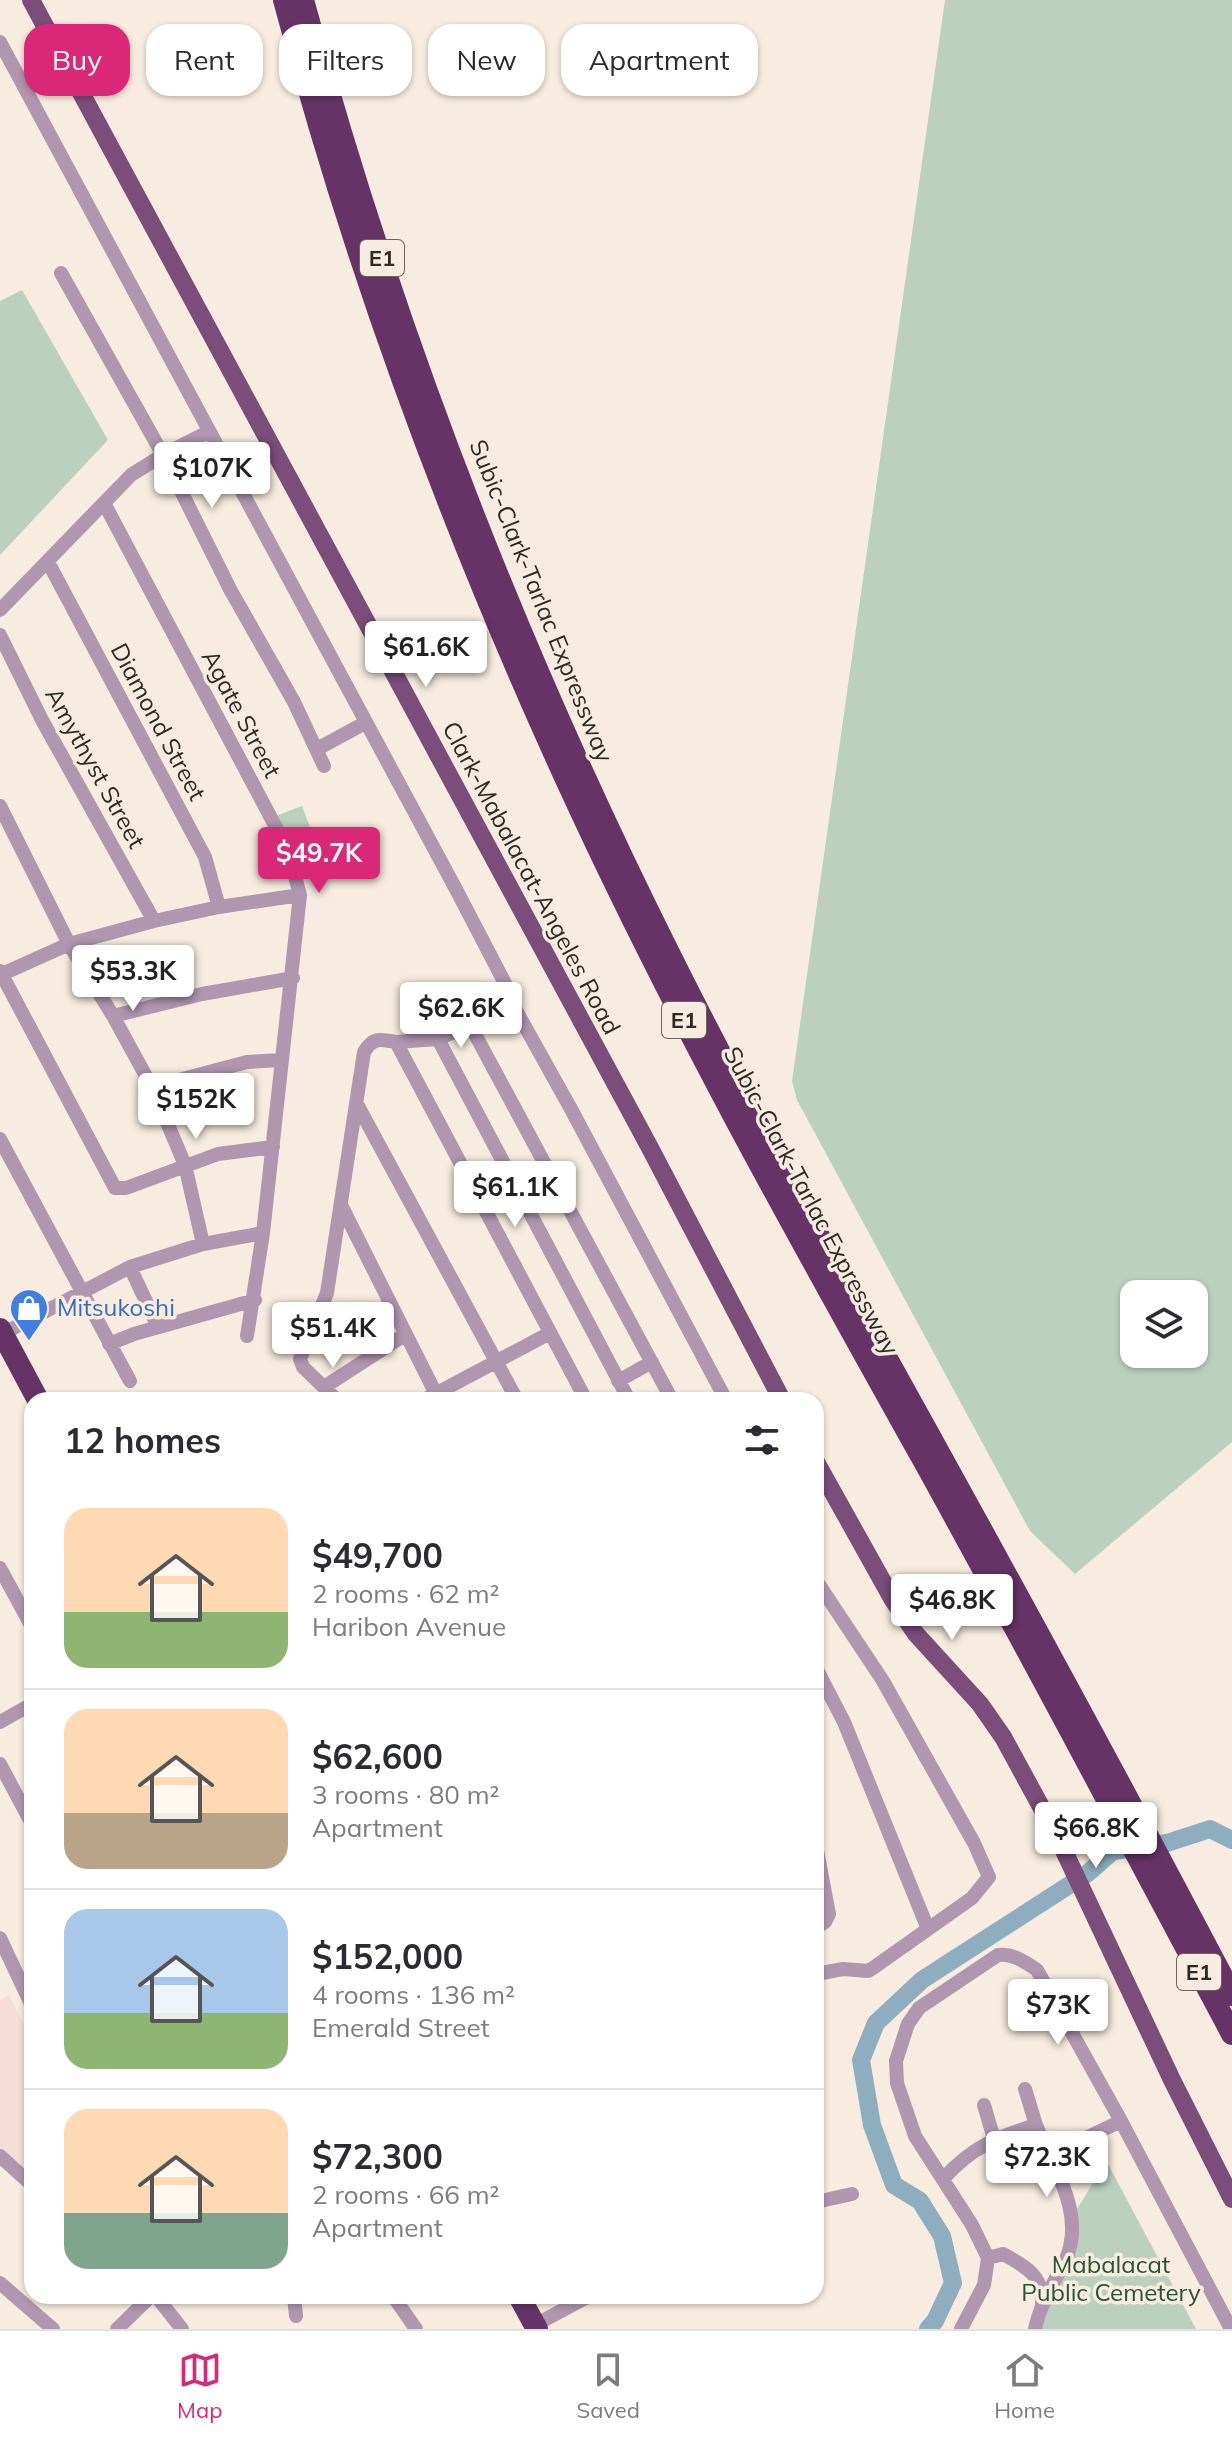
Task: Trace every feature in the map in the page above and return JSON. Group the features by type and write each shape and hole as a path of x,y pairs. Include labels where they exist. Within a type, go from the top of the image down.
{"highway":[{"name":"Subic-Clark-Tarlac Expressway","path":"284,0 343,202 413,405 469,554 567,782 659,972 731,1109 1115,1795"},
{"name":"Subic-Clark-Tarlac Expressway","path":"305,0 331,99 427,391 525,644 583,773 669,953 1174,1905 1232,2034"},
{"path":"1,1331 34,1392"},
{"name":"Subic-Clark-Tarlac Expressway","path":"1174,1905 1232,1995"},
{"path":"523,2304 536,2327"}],"main road":[{"name":"Clark-Mabalacat-Angeles Road","path":"31,0 649,1146 778,1392"},
{"path":"824,1476 893,1600 916,1634 980,1704 1003,1737 1057,1836 1232,2199"}],"street":[{"path":"0,42 722,1392"},
{"path":"61,273 163,455 231,591 294,702 324,766"},
{"path":"0,610 131,475 208,432"},
{"name":"Agate Street","path":"104,503 288,850 300,895 255,1300 247,1336"},
{"name":"Diamond Street","path":"48,562 205,857 219,907"},
{"name":"Amythyst Street","path":"0,635 42,720 154,921"},
{"path":"317,749 365,723"},
{"path":"0,806 69,944 152,1087 185,1165 203,1244"},
{"path":"273,1147 218,1154 120,1190 112,1184 1,973 69,944 154,921 300,895"},
{"path":"113,1016 202,994 293,978"},
{"path":"329,1392 303,1367 300,1359 327,1293 364,1052 369,1043 378,1039 396,1042 438,1039 513,1005"},
{"path":"470,1025 668,1392"},
{"path":"438,1039 624,1392"},
{"path":"396,1042 582,1392"},
{"path":"152,1087 247,1062 282,1060"},
{"path":"357,1104 513,1392"},
{"path":"0,1139 130,1381"},
{"path":"342,1207 406,1334 430,1392"},
{"path":"1,1331 130,1267 203,1244 263,1233"},
{"path":"130,1267 158,1327"},
{"path":"109,1344 255,1300"},
{"path":"443,1392 550,1333"},
{"path":"324,1387 406,1334"},
{"path":"618,1381 652,1362"},
{"path":"0,1568 24,1613"},
{"path":"824,1592 883,1681 989,1873 988,1881 972,1898 868,1971 843,1969 824,1973"},
{"path":"0,1606 15,1597"},
{"path":"824,1683 844,1722 928,1929"},
{"path":"0,1722 24,1708"},
{"path":"0,1764 24,1809"},
{"path":"824,1887 829,1914 824,1923"},
{"path":"2,1946 24,1990"},
{"path":"961,2329 984,2285 988,2258 944,2178 915,2136 897,2083 896,2061 908,2024 919,2008 1003,1954 1023,1960 1037,1970 1231,2329"},
{"path":"1025,2089 1073,2221 1070,2247 1041,2308 1035,2329"},
{"path":"984,2105 994,2139"},
{"path":"1049,2156 1121,2121"},
{"path":"944,2178 967,2154 994,2139 1036,2125"},
{"path":"0,2156 24,2178"},
{"path":"824,2200 852,2194"},
{"path":"988,2258 1003,2254 1037,2276 1041,2308"},
{"path":"0,2283 24,2304"},
{"path":"24,2304 53,2329"},
{"path":"117,2329 145,2304"},
{"path":"161,2304 182,2329"},
{"path":"295,2304 296,2316"},
{"path":"399,2304 416,2329"},
{"path":"536,2327 575,2304"}],"shaded area":[{"path":"9,1995 24,2025 24,2173 0,2152 0,2000"}],"green space":[{"path":"945,0 1232,0 1232,1442 1075,1574 1030,1531 797,1100 792,1081"},
{"path":"22,290 108,440 0,555 0,301"},
{"path":"302,806 319,851 294,861 276,816"},
{"path":"440,985 461,1026 438,1038 416,997"},
{"name":"Mabalacat Public Cemetery","path":"1105,2164 1109,2166 1196,2329 1034,2329 1056,2282 1067,2225"}],"waterway":[{"path":"928,2329 953,2283 942,2236 920,2201 894,2185 872,2125 861,2060 876,2023 922,1980 1088,1873 1113,1851 1167,1843 1210,1829 1232,1840"}],"place":[{"name":"Mitsukoshi","path":"29,1342"}]}
